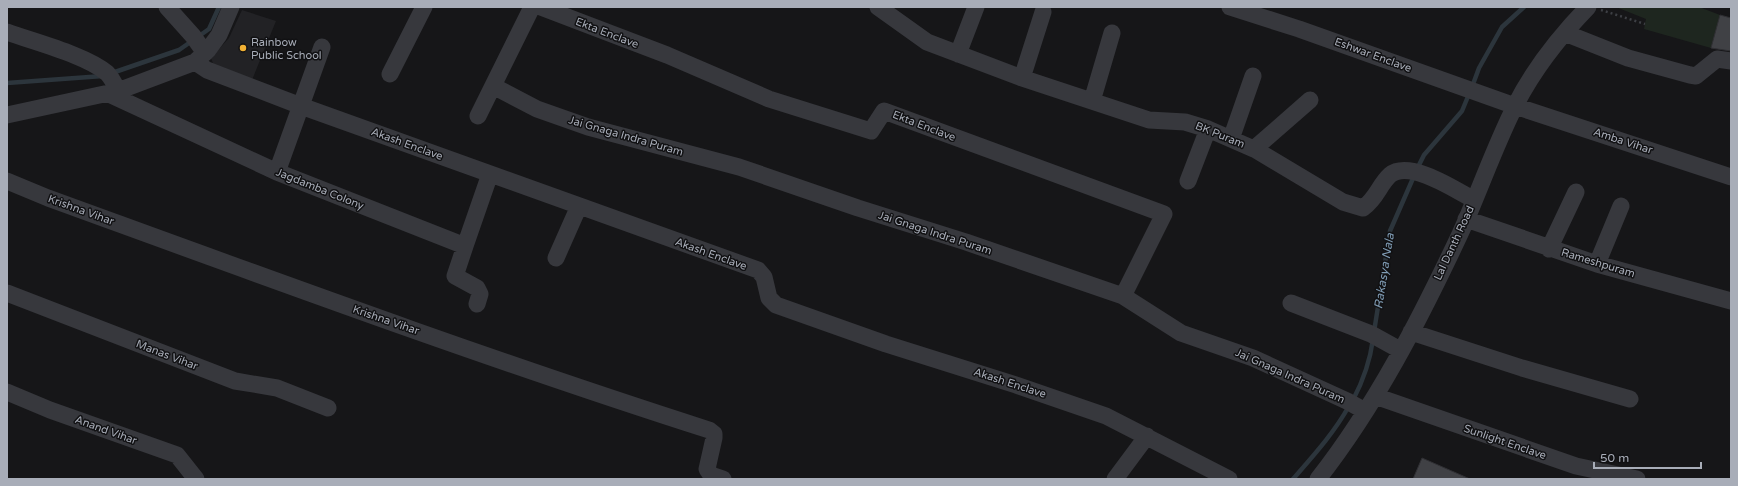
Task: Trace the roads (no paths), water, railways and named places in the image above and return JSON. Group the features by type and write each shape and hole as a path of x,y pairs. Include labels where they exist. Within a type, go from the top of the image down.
{"street":[{"name":"Akash Enclave","path":"167,7 198,48 207,70 301,106 758,270 764,277 769,298 776,305 886,344 1016,384 1106,416 1228,479"},
{"path":"390,74 424,7"},
{"path":"478,116 532,7"},
{"name":"Ekta Enclave","path":"541,7 667,55 732,84 776,101 871,131 884,111 1164,214 1123,296"},
{"name":"BK Puram","path":"878,7 927,42 1022,78 1149,120 1185,122 1208,129 1254,149 1343,202 1363,208 1372,202 1389,176 1397,170 1418,172 1474,200"},
{"path":"958,54 976,7"},
{"name":"Eshwar Enclave","path":"1230,7 1299,29 1515,106"},
{"path":"7,115 111,84 198,48 219,35 231,8"},
{"name":"Lal Danth Road","path":"1318,479 1337,454 1356,406 1375,396 1411,332 1466,219 1515,106 1533,74 1565,32 1593,8"},
{"path":"1022,78 1043,12"},
{"name":"Jagdamba Colony","path":"7,32 83,59 111,84 277,172 465,246"},
{"path":"1092,101 1112,32"},
{"path":"1565,32 1628,58 1690,75 1696,76 1717,59 1731,61"},
{"path":"277,172 322,47"},
{"path":"1231,139 1254,76"},
{"name":"Jai Gnaga Indra Puram","path":"493,86 537,109 588,127 739,167 1123,296 1181,333 1253,358 1356,406"},
{"path":"1254,149 1310,100"},
{"name":"Amba Vihar","path":"1515,106 1731,177"},
{"path":"1188,181 1208,129"},
{"path":"477,304 480,294 477,288 455,276 490,174"},
{"name":"Krishna Vihar","path":"7,181 48,198 594,394 709,430 714,434 714,438 707,469 711,475 723,479"},
{"path":"1549,249 1576,192"},
{"path":"556,258 579,206"},
{"path":"1597,264 1621,206"},
{"name":"Rameshpuram","path":"1466,219 1549,249 1597,264 1731,301"},
{"name":"Manas Vihar","path":"7,293 235,382 277,388 328,408"},
{"path":"1291,303 1374,336 1400,350"},
{"path":"1411,332 1522,368 1630,399"},
{"name":"Anand Vihar","path":"7,392 50,410 177,455 196,479"},
{"name":"Sunlight Enclave","path":"1375,396 1576,466 1637,479"},
{"path":"1115,479 1146,436"}],"waterway":[{"path":"112,73 179,50 209,29 219,7"},
{"name":"Rakasya Nala","path":"1472,87 1479,68 1502,27 1524,7"},
{"path":"7,83 103,76"},
{"name":"Rakasya Nala","path":"1417,169 1424,155 1462,111 1469,94"},
{"name":"Rakasya Nala","path":"1374,332 1390,231 1414,176"},
{"name":"Rakasya Nala","path":"1353,400 1366,370 1373,339"},
{"name":"Rakasya Nala","path":"1293,479 1330,435 1349,406"}],"place":[{"name":"Rainbow Public School","path":"243,48"}]}
